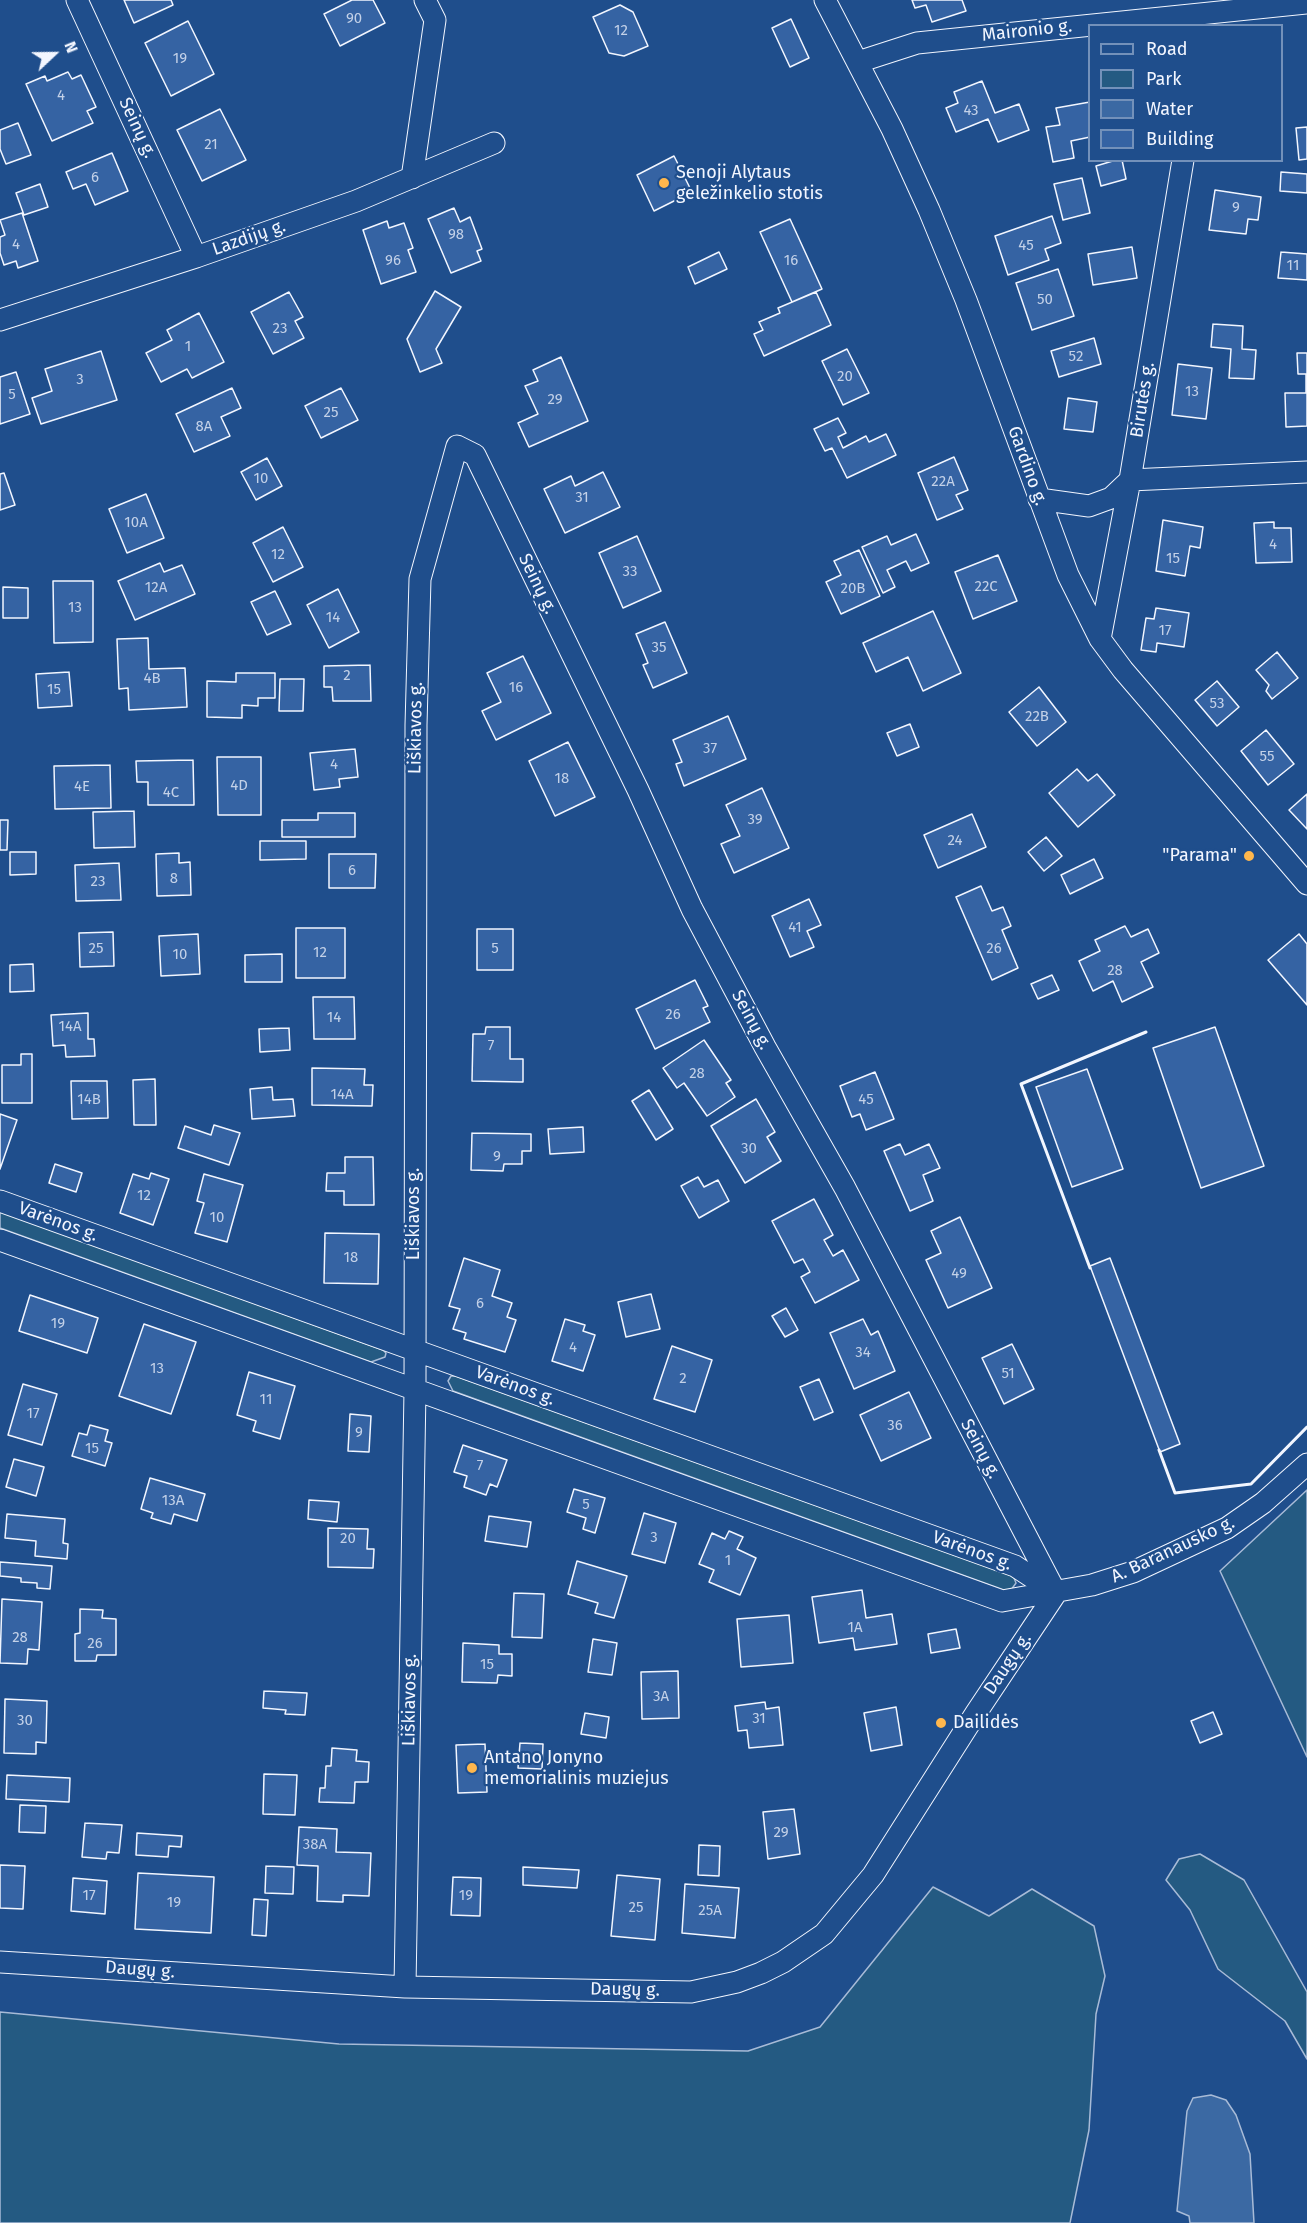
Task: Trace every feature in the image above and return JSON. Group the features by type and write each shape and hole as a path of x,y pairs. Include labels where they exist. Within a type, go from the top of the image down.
{"street":[{"name":"Seinų g.","path":"77,0 196,256"},
{"path":"412,178 435,21 425,0"},
{"name":"Gardino g.","path":"825,0 892,129 945,250 966,300 1068,575 1100,639 1145,696 1307,884"},
{"name":"Maironio g.","path":"1096,24 1307,3"},
{"name":"Maironio g.","path":"858,62 917,43 1088,25"},
{"name":"Lazdijų g.","path":"0,320 356,201 494,143"},
{"name":"Birutės g.","path":"1100,639 1130,480 1183,162"},
{"name":"Seinų g.","path":"457,446 474,455 638,790 692,909 765,1047 844,1188 1056,1593"},
{"name":"Liškiavos g.","path":"405,1986 415,1390 416,725 420,579 457,446"},
{"path":"1039,499 1089,506 1111,498 1130,480 1307,472"},
{"name":"Varėnos g.","path":"0,1201 1015,1566 1056,1593"},
{"name":"Varėnos g.","path":"0,1240 1002,1601 1056,1593"},
{"name":"A. Baranausko g.","path":"1056,1593 1092,1586 1132,1572 1227,1528 1263,1503 1307,1464"},
{"name":"Daugų g.","path":"0,1962 405,1986 691,1992 737,1982 783,1962 824,1934 873,1875 1056,1593"}],"green space":[{"path":"0,1211 383,1350 386,1353 385,1357 371,1362 0,1228"},
{"path":"451,1376 1010,1575 1016,1583 1011,1590 1004,1590 453,1391 448,1381"},
{"path":"1307,1490 1307,1757 1220,1571"},
{"path":"1200,1854 1244,1880 1307,1992 1307,2059 1285,2021 1218,1969 1190,1910 1166,1880 1179,1859"},
{"path":"933,1887 989,1916 1032,1889 1094,1926 1105,1976 1096,2014 1089,2130 1070,2223 0,2223 0,2012 339,2044 748,2051 820,2027"}],"water":[{"path":"1211,2095 1226,2100 1236,2115 1250,2154 1254,2223 1190,2223 1189,2216 1177,2211 1187,2111 1193,2098"}],"building":[{"path":"124,0 171,0 173,5 134,23"},
{"path":"352,0 373,0 385,23 340,46 324,14"},
{"path":"912,0 962,0 966,11 932,22 926,5 915,8"},
{"path":"620,5 633,12 648,46 624,56 609,53 593,17"},
{"path":"791,19 809,58 790,67 772,28"},
{"path":"188,21 214,74 171,96 145,43"},
{"path":"68,72 72,79 81,75 96,107 87,111 93,123 52,141 26,84 45,76 47,81"},
{"path":"982,81 995,113 1019,104 1029,130 998,142 988,119 956,132 946,108 958,103 954,92"},
{"path":"1088,102 1088,137 1071,141 1074,158 1053,162 1046,127 1060,125 1056,108"},
{"path":"220,109 246,160 202,181 177,130"},
{"path":"18,123 31,155 6,164 0,149 0,130"},
{"path":"1307,127 1307,159 1299,160 1296,128"},
{"path":"112,153 128,191 95,205 86,184 73,189 66,172"},
{"name":"Senoji Alytaus geležinkelio stotis","path":"674,156 692,192 654,211 637,175"},
{"path":"1109,162 1122,162 1126,179 1101,186 1096,166"},
{"path":"1281,172 1307,174 1307,193 1280,191"},
{"path":"1082,178 1090,213 1063,220 1054,184"},
{"path":"40,184 48,207 24,215 16,193"},
{"path":"1215,190 1261,197 1258,220 1248,219 1246,234 1209,230"},
{"path":"454,208 460,222 470,217 482,249 477,251 481,261 451,273 428,219"},
{"path":"22,213 38,261 18,268 16,261 4,265 0,253 0,237 5,235 0,220"},
{"path":"1052,216 1061,243 1045,249 1049,260 1008,275 995,236"},
{"path":"790,219 822,289 792,302 760,232"},
{"path":"387,221 389,228 404,223 413,248 408,250 416,272 381,284 363,230"},
{"path":"1132,247 1137,278 1093,285 1088,254"},
{"path":"719,252 727,269 695,284 688,267"},
{"path":"1281,252 1307,254 1307,280 1278,278"},
{"path":"1058,269 1074,316 1032,330 1016,283"},
{"path":"435,291 461,307 436,349 442,363 420,372 407,339"},
{"path":"289,292 303,317 295,321 304,338 273,354 251,312"},
{"path":"816,292 831,325 764,356 754,334 763,330 759,322 780,313 778,308"},
{"path":"199,313 224,362 192,378 187,369 161,382 146,353 172,340 167,330"},
{"path":"1213,324 1243,326 1242,349 1256,350 1254,379 1229,378 1231,349 1211,347"},
{"path":"1094,338 1101,364 1059,377 1051,351"},
{"path":"847,349 869,393 843,405 822,361"},
{"path":"101,351 117,400 41,424 32,398 52,391 45,369"},
{"path":"1297,353 1307,353 1307,426 1286,427 1285,393 1306,393 1306,374 1298,374"},
{"path":"561,357 588,421 529,447 518,423 538,414 525,386 538,381 533,370"},
{"path":"1178,364 1212,368 1206,419 1172,415"},
{"path":"16,372 30,414 0,424 0,377"},
{"path":"232,388 241,408 221,417 230,436 194,452 176,414"},
{"path":"341,388 358,420 321,438 305,406"},
{"path":"1068,398 1097,402 1093,432 1064,429"},
{"path":"838,418 846,433 838,437 843,448 866,436 869,442 886,434 896,455 847,478 832,448 825,451 814,429"},
{"path":"954,457 968,490 956,495 963,509 937,520 918,473"},
{"path":"267,458 282,486 256,500 241,472"},
{"path":"603,472 620,507 565,533 544,489 571,476 575,486"},
{"path":"4,473 15,505 0,510 0,474"},
{"path":"146,494 164,538 127,553 109,509"},
{"path":"1163,520 1203,527 1200,548 1190,546 1185,576 1156,571"},
{"path":"1274,522 1274,528 1291,528 1292,562 1256,563 1254,523"},
{"path":"283,527 303,567 273,582 253,543"},
{"path":"916,534 929,563 911,571 906,561 887,570 895,587 883,593 862,547 887,536 891,545"},
{"path":"637,536 661,591 623,608 599,553"},
{"path":"859,550 880,596 841,614 826,582 841,575 834,561"},
{"path":"998,555 1017,601 973,619 955,572"},
{"path":"160,563 164,572 182,565 195,594 135,620 118,581"},
{"path":"53,581 93,581 93,642 54,643"},
{"path":"3,587 28,588 28,618 3,618"},
{"path":"338,589 359,632 329,648 307,605"},
{"path":"275,591 291,624 267,635 251,602"},
{"path":"1156,608 1189,613 1184,647 1157,643 1156,652 1141,650 1146,618 1154,619"},
{"path":"933,611 961,673 923,691 908,657 876,672 863,643"},
{"path":"665,622 687,673 653,688 643,665 648,663 636,634"},
{"path":"148,638 149,669 185,668 187,707 129,710 128,688 119,689 117,639"},
{"path":"1277,652 1298,678 1272,699 1266,691 1269,685 1256,670"},
{"path":"523,656 551,713 496,740 482,711 501,702 487,673"},
{"path":"370,665 371,701 333,701 332,687 324,687 324,666"},
{"path":"69,672 72,706 38,708 36,674"},
{"path":"236,673 275,673 275,698 258,698 258,706 242,705 242,718 207,717 207,681 236,682"},
{"path":"280,679 304,679 303,711 279,711"},
{"path":"1217,681 1239,707 1217,726 1195,700"},
{"path":"1039,687 1066,722 1037,746 1009,712"},
{"path":"728,716 746,759 684,786 676,764 682,762 673,740"},
{"path":"910,724 919,747 897,756 887,733"},
{"path":"1266,730 1294,764 1268,785 1241,751"},
{"path":"568,742 595,797 555,816 529,761"},
{"path":"355,749 358,777 339,779 340,787 314,790 310,753"},
{"path":"217,757 261,757 261,815 218,815"},
{"path":"193,760 194,805 148,805 148,782 137,782 136,761"},
{"path":"110,765 111,808 55,809 54,766"},
{"path":"1077,769 1088,781 1097,774 1115,795 1078,827 1049,793"},
{"path":"762,788 789,848 734,873 721,844 740,836 726,805"},
{"path":"1307,794 1307,829 1289,810"},
{"path":"134,811 135,847 94,848 93,812"},
{"path":"318,813 355,813 355,837 282,837 282,820 318,820"},
{"path":"972,814 986,847 938,868 924,835"},
{"path":"0,820 8,820 7,850 0,850"},
{"path":"1046,837 1062,856 1044,871 1028,852"},
{"path":"260,841 306,841 306,859 260,860"},
{"path":"10,852 36,852 36,874 10,875"},
{"path":"179,853 179,863 190,862 191,895 157,896 156,854"},
{"path":"329,854 376,854 375,888 329,888"},
{"path":"1094,859 1103,878 1070,894 1061,875"},
{"path":"119,863 121,900 76,901 75,865"},
{"path":"981,886 992,911 1003,907 1011,926 1002,930 1018,968 992,980 956,897"},
{"path":"809,899 821,925 807,931 814,947 790,957 772,916"},
{"path":"1125,926 1131,937 1148,929 1159,953 1141,962 1153,987 1122,1002 1113,981 1093,991 1079,961 1100,951 1095,940"},
{"path":"296,928 345,928 345,978 296,978"},
{"path":"477,929 513,929 513,970 477,970"},
{"path":"113,932 114,966 80,967 79,933"},
{"path":"198,934 200,974 161,976 159,936"},
{"path":"1299,934 1307,944 1307,1005 1268,960"},
{"path":"282,954 282,982 245,982 245,955"},
{"path":"33,964 34,991 10,992 10,965"},
{"path":"1052,975 1059,990 1038,999 1031,984"},
{"path":"695,980 708,1006 703,1008 710,1022 655,1049 636,1009"},
{"path":"313,997 354,997 355,1039 314,1039"},
{"path":"88,1013 88,1039 94,1039 95,1056 66,1057 65,1045 53,1046 51,1015"},
{"path":"486,1027 510,1027 510,1059 523,1059 523,1082 472,1081 473,1034 485,1034"},
{"path":"1215,1027 1264,1166 1201,1188 1153,1048"},
{"path":"289,1028 290,1050 260,1052 259,1029"},
{"path":"704,1040 731,1080 726,1083 735,1097 707,1116 684,1083 677,1088 663,1068"},
{"path":"21,1054 32,1054 32,1103 2,1103 2,1065 21,1065"},
{"path":"312,1068 365,1069 364,1085 373,1085 372,1106 312,1105"},
{"path":"1087,1069 1123,1169 1072,1187 1036,1087"},
{"path":"875,1072 894,1119 866,1130 860,1114 852,1117 840,1086"},
{"path":"155,1079 156,1125 134,1125 133,1080"},
{"path":"71,1081 107,1081 108,1118 72,1119"},
{"path":"272,1087 273,1100 293,1099 295,1116 252,1119 250,1089"},
{"path":"649,1090 673,1129 656,1140 632,1101"},
{"path":"756,1099 775,1132 767,1137 781,1161 745,1183 711,1126"},
{"path":"0,1114 17,1120 0,1169"},
{"path":"214,1125 240,1133 229,1165 178,1148 185,1126 211,1135"},
{"path":"583,1127 584,1152 550,1154 548,1129"},
{"path":"472,1133 531,1134 531,1151 522,1151 522,1164 504,1164 503,1171 471,1170"},
{"path":"900,1144 905,1155 929,1144 940,1168 923,1175 933,1201 910,1211 884,1151"},
{"path":"345,1157 373,1157 374,1205 344,1205 344,1191 326,1191 327,1173 345,1173"},
{"path":"55,1164 82,1173 76,1192 49,1183"},
{"path":"151,1173 169,1179 153,1225 120,1213 133,1174 149,1179"},
{"path":"204,1174 243,1185 227,1242 195,1233 204,1203 197,1201"},
{"path":"698,1177 704,1187 718,1180 729,1201 699,1218 681,1186"},
{"path":"814,1199 833,1235 824,1240 833,1256 843,1250 859,1280 815,1303 801,1277 810,1272 803,1259 794,1263 772,1221"},
{"path":"960,1217 992,1288 948,1308 926,1260 941,1253 931,1231"},
{"path":"325,1233 379,1234 378,1284 324,1283"},
{"path":"464,1258 500,1270 492,1296 512,1303 507,1317 516,1320 505,1352 464,1339 466,1333 453,1329 460,1309 449,1306"},
{"path":"1110,1258 1180,1444 1160,1452 1090,1266"},
{"path":"651,1294 660,1329 626,1337 618,1302"},
{"path":"30,1295 98,1318 87,1353 19,1331"},
{"path":"786,1308 798,1330 785,1337 772,1316"},
{"path":"565,1319 585,1325 583,1331 595,1335 583,1371 552,1361"},
{"path":"863,1319 871,1335 878,1331 895,1371 854,1389 830,1333"},
{"path":"144,1324 196,1342 171,1414 119,1396"},
{"path":"1012,1344 1034,1389 1004,1404 982,1358"},
{"path":"672,1346 712,1360 695,1412 654,1399"},
{"path":"249,1372 295,1386 280,1439 253,1431 256,1421 237,1415"},
{"path":"819,1379 833,1412 814,1420 800,1387"},
{"path":"23,1384 57,1394 42,1445 8,1435"},
{"path":"909,1392 931,1438 881,1461 860,1415"},
{"path":"350,1414 371,1416 369,1452 348,1451"},
{"path":"90,1425 108,1430 105,1441 112,1443 105,1466 72,1456 79,1433 87,1435"},
{"path":"463,1445 507,1460 497,1487 490,1484 486,1495 464,1487 467,1476 454,1472"},
{"path":"14,1459 44,1467 36,1496 6,1487"},
{"path":"150,1478 205,1494 197,1521 174,1514 171,1524 151,1518 153,1513 141,1509"},
{"path":"574,1489 605,1498 595,1533 583,1529 586,1518 567,1512"},
{"path":"309,1500 339,1502 337,1522 308,1519"},
{"path":"644,1513 676,1523 665,1563 632,1554"},
{"path":"7,1514 65,1519 63,1543 68,1544 67,1559 35,1556 36,1541 5,1538"},
{"path":"489,1516 531,1522 527,1547 485,1541"},
{"path":"328,1528 368,1529 367,1549 374,1549 373,1568 328,1567"},
{"path":"729,1531 743,1537 737,1549 756,1558 740,1595 709,1582 714,1570 699,1564 712,1533 725,1539"},
{"path":"577,1561 627,1576 614,1618 595,1613 598,1603 568,1594"},
{"path":"0,1562 52,1566 50,1589 37,1588 37,1583 21,1582 21,1578 0,1576"},
{"path":"862,1590 866,1618 892,1614 897,1644 855,1650 853,1638 819,1643 812,1597"},
{"path":"514,1593 544,1594 542,1638 512,1637"},
{"path":"2,1599 42,1602 39,1650 28,1649 27,1664 0,1663"},
{"path":"80,1609 103,1610 102,1618 116,1619 116,1655 97,1655 96,1661 75,1661 75,1634 80,1633"},
{"path":"789,1615 793,1663 741,1667 737,1619"},
{"path":"956,1629 960,1648 931,1653 928,1634"},
{"path":"593,1639 617,1643 612,1675 588,1672"},
{"path":"463,1643 499,1645 499,1654 512,1654 512,1676 498,1675 497,1683 462,1682"},
{"path":"678,1671 679,1718 642,1719 641,1672"},
{"path":"264,1691 307,1693 305,1715 285,1714 286,1710 263,1708"},
{"path":"5,1699 47,1701 46,1743 36,1742 36,1754 4,1753"},
{"path":"765,1702 766,1709 779,1707 783,1745 749,1748 747,1730 738,1731 735,1706"},
{"path":"896,1707 902,1745 871,1751 864,1713"},
{"path":"1213,1712 1222,1734 1200,1743 1191,1721"},
{"path":"585,1713 609,1717 606,1738 581,1734"},
{"path":"520,1743 543,1744 542,1769 518,1768"},
{"name":"Antano Jonyno memorialinis muziejus","path":"485,1744 487,1792 458,1793 456,1745"},
{"path":"332,1748 357,1750 356,1761 369,1762 368,1782 355,1782 354,1803 319,1802 320,1788 325,1788 326,1766 331,1766"},
{"path":"264,1774 297,1775 295,1815 263,1814"},
{"path":"7,1775 70,1778 69,1802 6,1799"},
{"path":"20,1805 46,1806 45,1833 19,1832"},
{"path":"794,1809 800,1854 768,1859 763,1812"},
{"path":"85,1823 122,1825 119,1853 107,1852 106,1859 82,1857"},
{"path":"299,1827 337,1829 336,1852 371,1853 369,1896 343,1895 343,1902 317,1901 318,1866 297,1865"},
{"path":"137,1833 182,1836 181,1847 169,1846 168,1857 136,1855"},
{"path":"699,1845 720,1846 719,1876 698,1875"},
{"path":"0,1865 25,1866 23,1909 0,1908"},
{"path":"266,1866 294,1867 293,1894 265,1893"},
{"path":"523,1867 579,1870 577,1888 523,1885"},
{"path":"138,1873 214,1877 211,1933 135,1929"},
{"path":"617,1875 660,1879 655,1940 611,1936"},
{"path":"453,1877 481,1878 480,1916 451,1915"},
{"path":"73,1878 107,1881 105,1914 71,1911"},
{"path":"685,1884 739,1888 735,1938 682,1933"},
{"path":"254,1899 268,1900 266,1936 252,1935"}],"wall":[{"path":"1090,1268 1021,1084 1146,1032"},
{"path":"1159,1450 1175,1493 1251,1484 1307,1427"}],"place":[{"name":"Senoji Alytaus geležinkelio stotis","path":"664,183"},
{"name":"\"Parama\"","path":"1249,856"},
{"name":"Dailidės","path":"941,1723"},
{"name":"Antano Jonyno memorialinis muziejus","path":"472,1768"}]}
